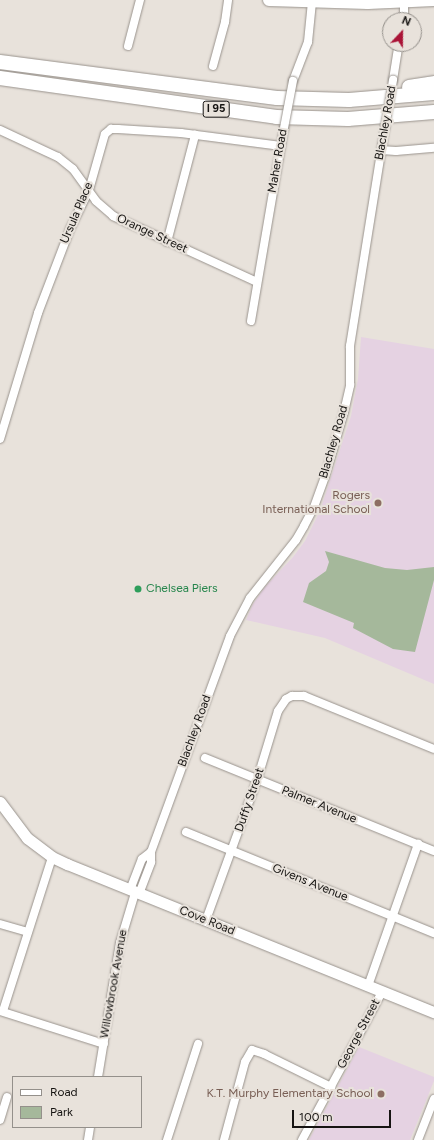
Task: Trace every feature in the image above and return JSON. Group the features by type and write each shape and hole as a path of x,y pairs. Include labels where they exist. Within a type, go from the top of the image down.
{"highway":[{"name":"I 95","path":"0,62 254,95 326,100 373,100 434,93"},
{"name":"I 95","path":"0,78 276,117 372,118 434,112"},
{"path":"326,100 434,83"}],"main road":[{"path":"269,0 312,2 404,2 434,0"},
{"name":"Cove Road","path":"0,802 27,838 52,857 135,892 434,1012"}],"street":[{"path":"128,46 140,0"},
{"path":"212,66 225,22 228,0"},
{"name":"Maher Road","path":"251,322 284,128 293,81 308,42 312,2"},
{"path":"404,2 404,12"},
{"name":"Blachley Road","path":"135,892 142,859 151,852 238,620 263,580 296,540 314,507 325,477 344,412 350,385 350,346 381,150 398,52"},
{"name":"Ursula Place","path":"0,439 52,273 70,229 89,190 105,134 111,129 195,134 281,146"},
{"name":"Orange Street","path":"0,130 58,157 74,169 96,200 113,216 257,282"},
{"path":"167,242 195,134"},
{"path":"381,150 396,152 434,148"},
{"name":"Duffy Street","path":"206,920 257,780 281,704 292,696 304,696 434,749"},
{"name":"Palmer Avenue","path":"205,758 434,851"},
{"name":"Givens Avenue","path":"186,832 434,933"},
{"path":"368,986 418,844"},
{"path":"52,857 1,1011 104,1044"},
{"name":"Willowbrook Avenue","path":"98,1076 120,943 135,892"},
{"path":"0,924 28,932"},
{"name":"George Street","path":"302,1140 382,992"},
{"path":"167,1140 198,1044"},
{"path":"224,1140 245,1062 252,1050 264,1054 331,1087"},
{"path":"0,1120 7,1096"},
{"path":"418,1140 434,1099"},
{"path":"88,1140 90,1128"}],"shaded area":[{"name":"Rogers International School","path":"361,337 434,349 434,684 325,638 246,620 253,604 264,588 293,557 305,541 320,511 351,416 358,379"},
{"name":"K.T. Murphy Elementary School","path":"359,1047 434,1077 434,1081 410,1140 309,1140"}],"green space":[{"path":"325,551 385,568 407,570 434,567 434,580 415,652 393,649 353,628 354,623 303,602 309,583 326,571 329,562"}],"place":[{"name":"Rogers International School","path":"378,503"},
{"name":"Chelsea Piers","path":"138,589"},
{"name":"K.T. Murphy Elementary School","path":"381,1094"}]}
